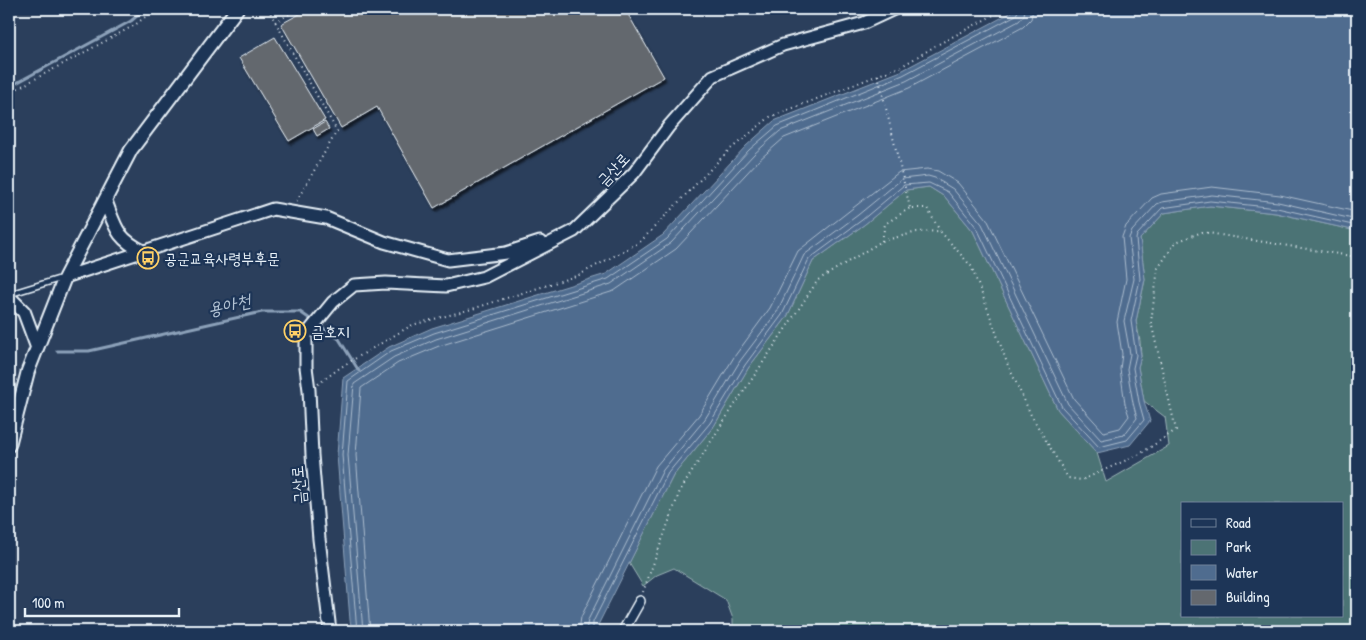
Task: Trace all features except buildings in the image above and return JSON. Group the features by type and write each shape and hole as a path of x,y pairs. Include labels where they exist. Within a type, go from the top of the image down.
{"main road":[{"path":"9,446 28,371 37,347 65,277 105,200 132,150 237,9"},
{"path":"105,200 121,238 144,252"},
{"path":"9,296 24,312 37,347"}],"street":[{"name":"금산로","path":"330,631 319,538 312,454 310,390 306,367 306,335 333,302 354,286 386,283 446,286 484,277 574,231 634,173 669,126 713,76 782,45 864,23 894,9"},
{"path":"65,277 273,209 326,218 384,242 448,260 506,253 574,231"},
{"path":"623,631 640,601"}],"lane":[{"path":"9,296 65,277"}],"path":[{"path":"9,92 135,26 155,9"},
{"path":"268,9 337,131 290,212"},
{"path":"275,22 299,9"},
{"path":"310,390 341,367 412,325 472,309 578,275 640,242 727,152 770,117 902,66 1005,9"},
{"path":"878,75 910,208"},
{"path":"882,241 885,224 910,208 927,208 940,231 971,266 1006,363 1031,415 1068,478 1082,480 1140,454 1176,430 1151,322 1158,268 1176,242 1202,232 1357,257"},
{"path":"640,601 680,491 720,427 818,280 882,241 917,232 940,231"}],"green space":[{"path":"929,187 945,197 973,231 1058,410 1097,453 1106,482 1169,446 1165,417 1144,401 1138,367 1141,356 1136,321 1145,280 1140,239 1164,213 1210,206 1276,213 1357,231 1357,631 733,631 733,619 726,600 674,568 657,575 643,586 629,563 673,476 714,426 749,367 787,317 813,261 865,224 906,190"}],"water":[{"name":"금호지","path":"1018,9 1357,9 1357,231 1276,213 1210,206 1164,213 1140,239 1145,279 1136,321 1141,356 1138,367 1144,401 1150,421 1130,445 1097,453 1058,410 973,231 945,197 929,187 906,190 865,224 813,261 787,317 749,367 714,426 673,476 598,625 597,631 352,631 337,455 343,378 389,347 432,328 606,274 663,235 746,146 774,121 901,71"}],"waterway":[{"name":"용아천","path":"9,87 131,21 145,9"},
{"name":"용아천","path":"57,351 89,351 262,312 300,312 339,339 359,371"}],"place":[{"name":"공군교육사령부후문","path":"148,258"},
{"name":"금호지","path":"295,331"}]}
